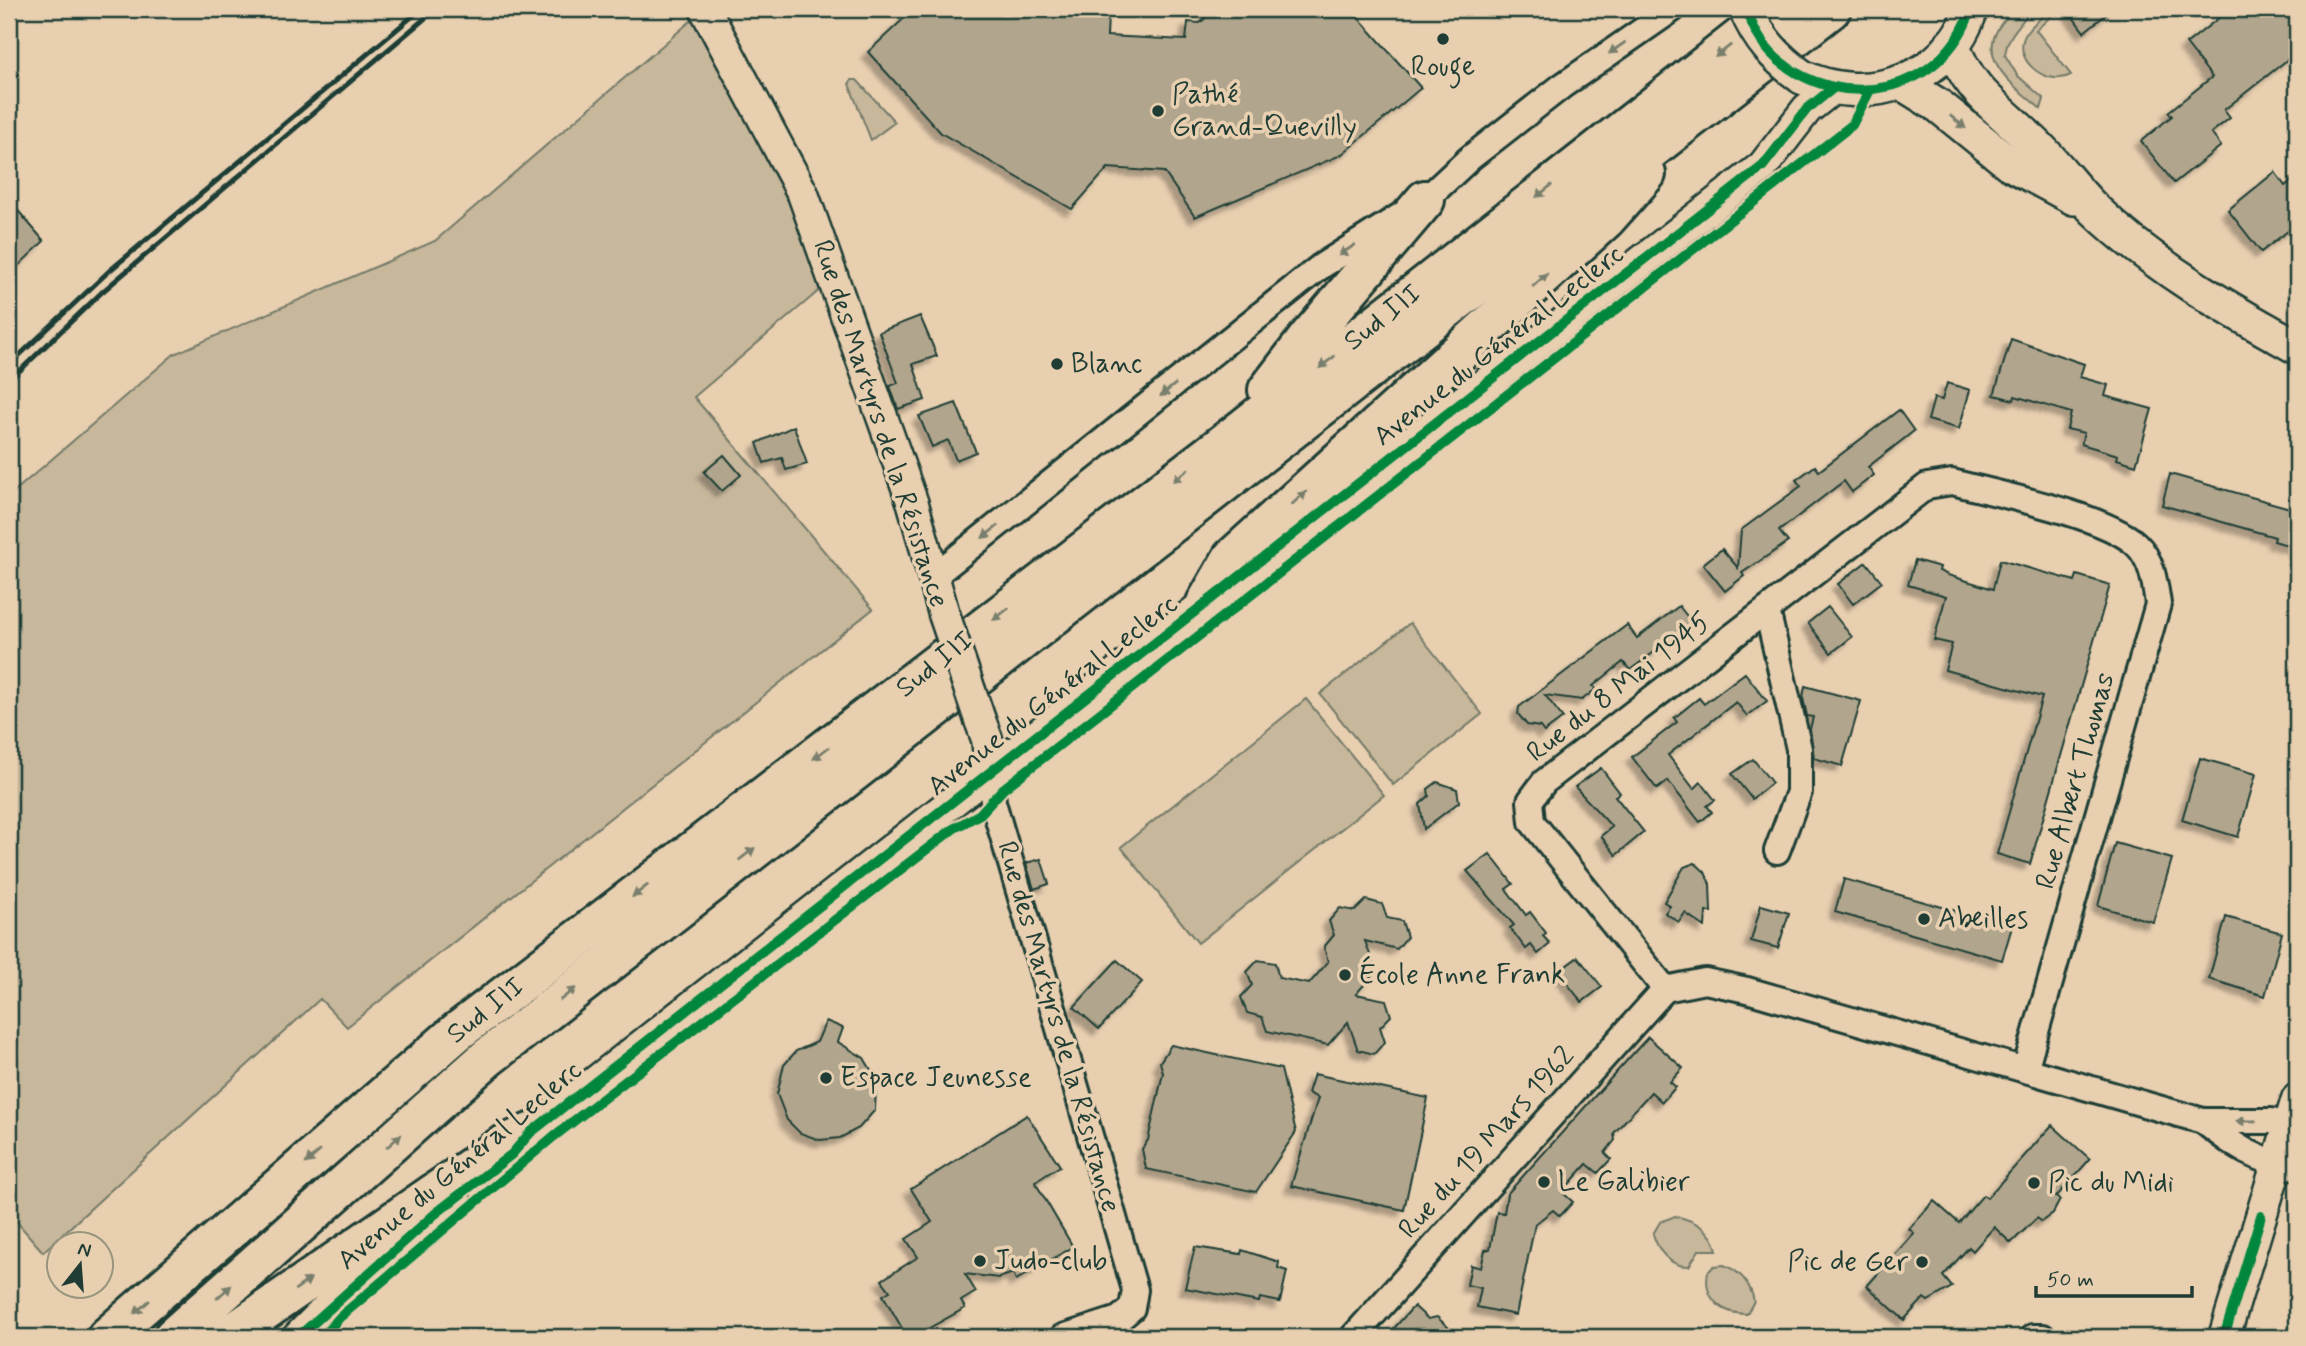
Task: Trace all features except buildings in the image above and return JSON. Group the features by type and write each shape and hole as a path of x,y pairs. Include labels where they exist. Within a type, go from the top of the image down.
{"highway":[{"name":"Sud III","path":"107,1337 457,1032 1236,434 1777,9"},
{"name":"Sud III","path":"173,1337 487,1058 1831,9"},
{"path":"1206,603 1232,558 1606,219 1713,99"},
{"path":"1236,434 1308,338 1425,200"},
{"path":"227,1337 502,1146 530,1133"}],"main road":[{"path":"1746,9 1763,44 1776,58 1817,83 1870,90 1902,83 1921,73 1952,44 1971,9"},
{"path":"1952,44 1970,84 2031,139 2095,209 2178,276 2235,313 2297,347"},
{"path":"1902,83 1939,106 2009,163 2095,209"}],"street":[{"name":"Rue des Martyrs de la Résistance","path":"705,9 803,194 913,504 944,614 987,738 993,802 1135,1290 1132,1308 1119,1319 1063,1337"},
{"path":"934,576 1320,267 1425,200 1470,158 1562,86 1674,9"},
{"name":"Avenue du Général Leclerc","path":"298,1337 435,1214 512,1154 530,1133 1763,166 1807,109 1817,83"},
{"name":"Rue du 8 Mai 1945","path":"1665,989 1532,822 1530,801 1544,782 1927,486 1952,482 2107,526"},
{"name":"Rue Albert Thomas","path":"2025,1070 2158,604 2154,573 2137,545 2107,526"},
{"path":"1767,610 1799,749 1798,792 1777,851"},
{"path":"1665,989 1704,981 1747,990 2203,1121 2295,1116 2287,1166 2224,1337"},
{"name":"Rue du 19 Mars 1962","path":"1353,1337 1665,989"},
{"path":"2203,1121 2244,1153 2287,1166"},
{"path":"2033,1337 2043,1337"}],"shaded area":[{"path":"2015,9 2028,9 2010,39 2005,55 2017,75 2044,99 2041,109 2015,87 1996,64 1994,38 2001,24"},
{"path":"2051,9 2059,9 2036,30 2071,75 2061,78 2041,74 2026,60 2023,52 2027,32"},
{"path":"693,19 794,208 821,289 694,397 873,609 347,1027 320,999 67,1230 46,1230 46,1249 43,1252 9,1213 9,496 174,354 435,241"},
{"path":"852,80 857,80 895,122 871,140 849,84"},
{"path":"1410,623 1482,714 1393,785 1320,694"},
{"path":"1306,699 1384,795 1198,943 1121,847"},
{"path":"1675,1216 1689,1220 1707,1231 1717,1250 1699,1250 1689,1266 1676,1264 1666,1257 1653,1234 1660,1222"},
{"path":"1724,1265 1740,1275 1750,1289 1754,1301 1747,1314 1722,1308 1711,1297 1708,1290 1708,1272 1714,1266"}],"railway":[{"path":"9,365 108,272 421,9"},
{"path":"9,381 102,292 436,9"}],"cycle path":[{"path":"1746,9 1762,42 1777,59 1803,76 1831,86 1859,90 1888,86 1915,77 1938,60 1958,38 1971,9"},
{"path":"298,1337 435,1214 512,1154 530,1133 1763,166 1807,109 1832,89"},
{"path":"322,1337 340,1317 553,1137 953,829 980,814 1003,789 1852,125 1870,90"},
{"path":"2224,1337 2261,1216"}],"place":[{"name":"Rouge","path":"1443,39"},
{"name":"Pathé Grand-Quevilly","path":"1158,111"},
{"name":"Blanc","path":"1057,364"},
{"name":"Abeilles","path":"1924,919"},
{"name":"École Anne Frank","path":"1345,975"},
{"name":"Espace Jeunesse","path":"826,1078"},
{"name":"Le Galibier","path":"1544,1182"},
{"name":"Pic du Midi","path":"2034,1183"},
{"name":"Judo-club","path":"980,1261"},
{"name":"Pic de Ger","path":"1922,1262"}]}
